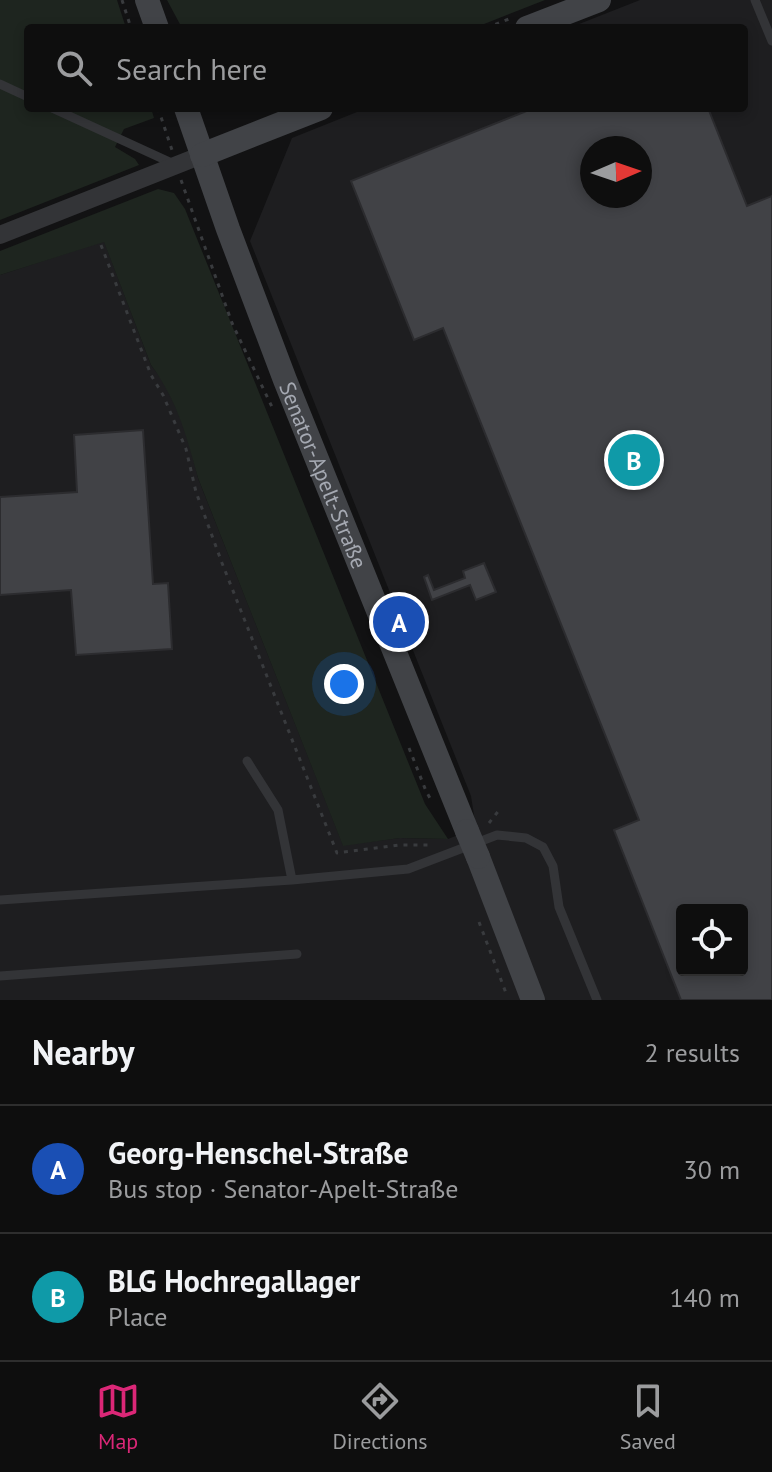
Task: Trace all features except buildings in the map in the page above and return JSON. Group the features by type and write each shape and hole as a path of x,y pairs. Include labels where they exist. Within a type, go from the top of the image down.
{"street":[{"path":"147,0 156,24"},
{"path":"537,24 599,0"},
{"name":"Senator-Apelt-Straße","path":"187,112 285,380 475,831 478,857 533,1000"},
{"path":"0,235 311,112"}],"lane":[{"path":"755,0 772,41"},
{"path":"0,84 24,95"},
{"path":"61,112 177,165"},
{"path":"247,761 278,810 292,880"},
{"path":"0,900 408,869 497,835 526,838 543,847 553,866 559,907 597,1000"},
{"path":"0,976 297,954"}],"path":[{"path":"122,0 130,24"},
{"path":"159,112 232,323 271,406"},
{"path":"101,245 151,375 186,449 196,492 222,563 337,853 399,845 430,845"},
{"path":"475,831 500,809"}],"shaded area":[{"path":"0,0 117,0 125,24 24,24 24,112 152,112 154,118 124,129 115,147 139,165 0,220"},
{"path":"167,0 545,0 484,24 180,24"},
{"path":"640,0 772,0 772,1000 0,1000 0,275 104,241 151,365 164,382 186,429 198,478 343,845 400,838 448,839 476,828 471,796 250,241 292,138 357,112 748,112 748,24 579,24"},
{"path":"158,189 174,193 185,209 425,804 448,839 400,838 343,846 198,478 180,419 151,365 104,242 0,275 0,251"}],"place":[{"name":"BLG Hochregallager","path":"634,460"},
{"name":"Georg-Henschel-Straße","path":"399,622"}]}
